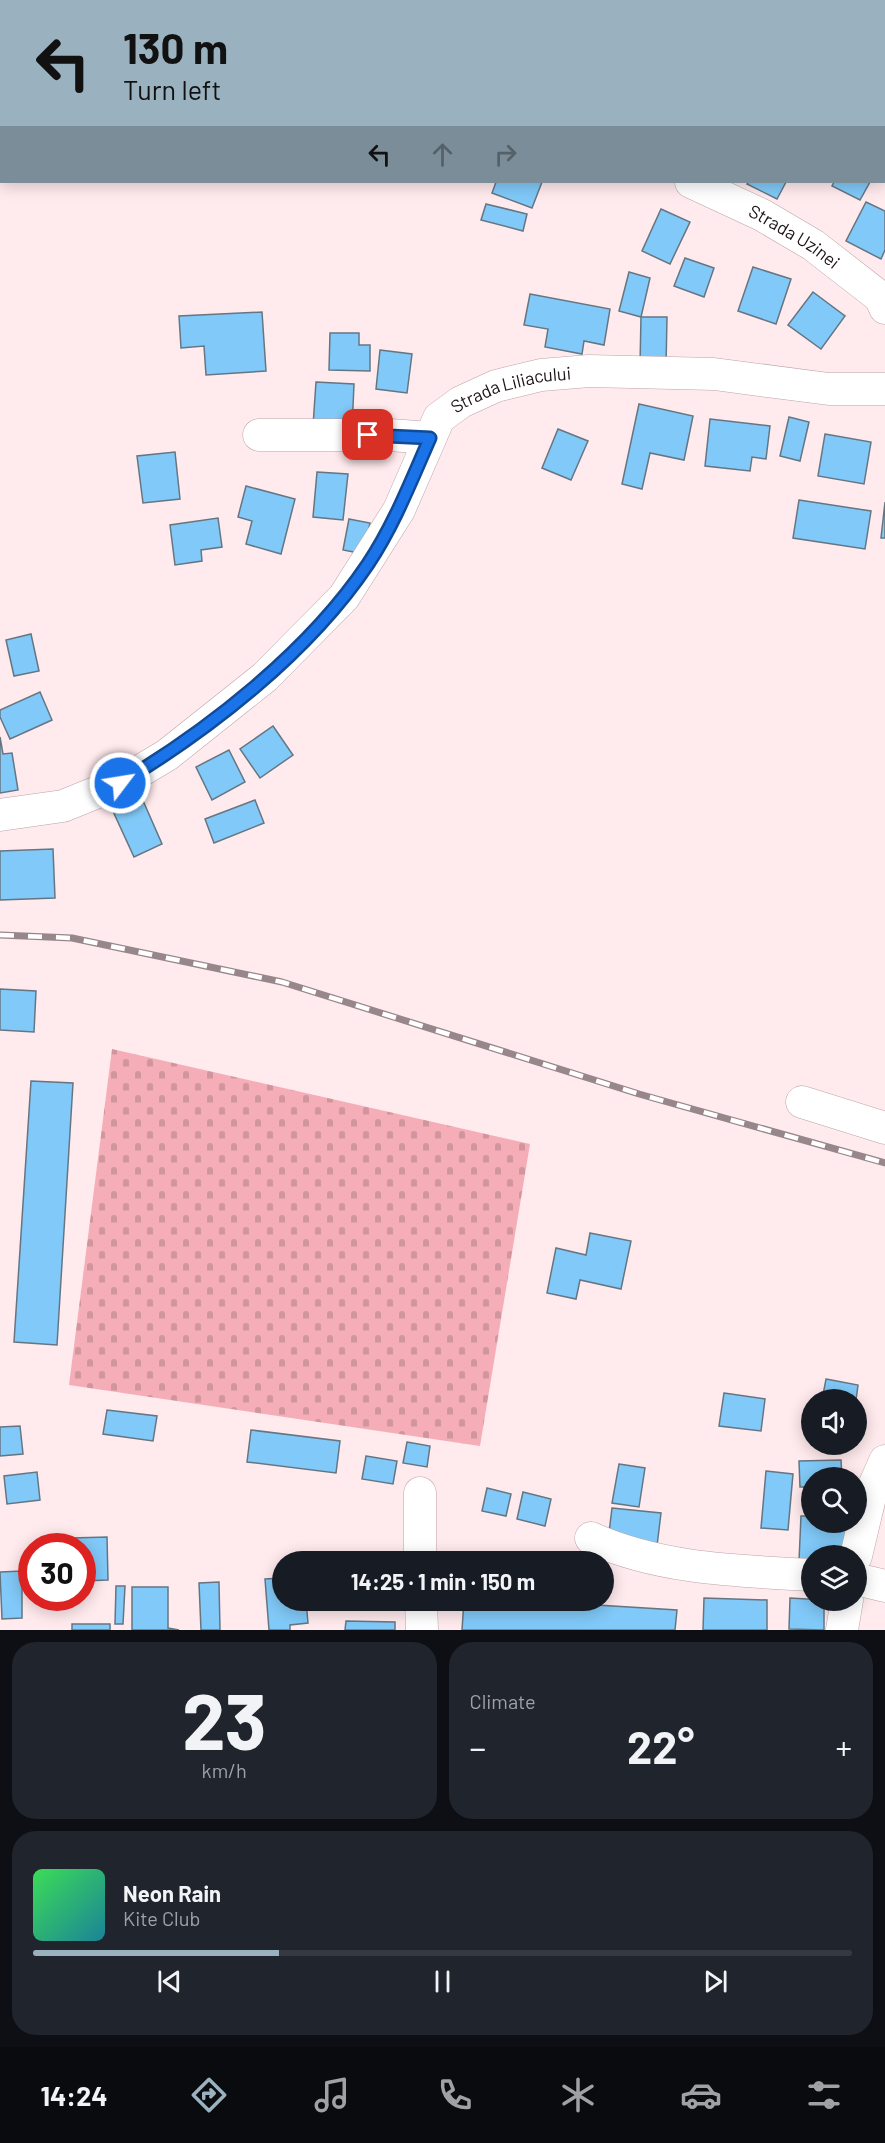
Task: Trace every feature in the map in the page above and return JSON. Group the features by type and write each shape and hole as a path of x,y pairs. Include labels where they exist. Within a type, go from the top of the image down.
{"street":[{"name":"Strada Uzinei","path":"693,183 762,214 813,245 880,297 885,308"},
{"name":"Strada Liliacului","path":"0,815 63,806 120,783 167,755 265,676 344,597 369,563 399,510 439,418 461,402 496,386 541,375 589,371 714,374 829,389 885,389"},
{"path":"259,435 390,435 430,438"},
{"path":"802,1102 885,1128"},
{"path":"859,1545 871,1492 885,1461"},
{"path":"420,1493 420,1551"},
{"path":"591,1538 621,1550 687,1565 801,1574"},
{"path":"867,1582 885,1586"},
{"path":"421,1611 422,1630"},
{"path":"842,1630 845,1611"}],"green space":[{"path":"112,1049 530,1144 480,1446 69,1385"}],"building":[{"path":"496,183 542,183 532,208 492,193"},
{"path":"748,183 785,183 777,199"},
{"path":"834,183 869,183 860,200 832,186"},
{"path":"866,202 885,211 885,250 881,259 846,241"},
{"path":"486,204 527,214 523,231 481,220"},
{"path":"661,209 690,222 670,264 642,251"},
{"path":"685,258 714,268 704,297 674,286"},
{"path":"753,267 791,279 776,324 738,311"},
{"path":"629,272 650,278 641,317 619,311"},
{"path":"813,292 845,316 821,349 788,325"},
{"path":"530,294 610,309 604,345 584,341 582,354 545,347 548,329 524,325"},
{"path":"262,312 266,371 206,375 204,346 181,348 179,316"},
{"path":"641,317 667,317 666,366 640,365"},
{"path":"330,333 359,333 359,345 370,345 370,371 329,370"},
{"path":"380,350 412,354 407,393 376,389"},
{"path":"316,382 354,384 352,429 313,426"},
{"path":"639,404 693,416 684,460 650,453 642,489 622,484"},
{"path":"789,417 809,422 800,461 780,456"},
{"path":"710,419 770,426 766,459 752,457 750,471 705,466"},
{"path":"558,429 588,441 571,480 542,468"},
{"path":"825,434 871,442 864,484 818,476"},
{"path":"175,452 180,499 143,503 137,456"},
{"path":"317,472 348,474 343,520 313,517"},
{"path":"246,486 295,499 281,554 246,544 252,521 238,517"},
{"path":"799,500 871,511 865,549 793,538"},
{"path":"885,502 885,538 881,538"},
{"path":"218,518 222,547 201,550 202,561 175,565 170,525"},
{"path":"349,519 370,523 364,554 343,550"},
{"path":"31,634 39,671 14,676 6,640"},
{"path":"40,692 52,720 10,739 0,717 0,710"},
{"path":"273,726 293,755 260,778 240,749"},
{"path":"0,737 3,754 12,753 18,790 0,793"},
{"path":"229,750 245,782 212,800 196,767"},
{"path":"141,796 162,844 134,857 112,809"},
{"path":"255,800 264,823 214,843 205,819"},
{"path":"53,849 55,898 0,900 0,851"},
{"path":"0,989 36,991 34,1032 0,1030"},
{"path":"31,1081 73,1083 57,1345 14,1342"},
{"path":"590,1233 631,1241 621,1289 580,1280 576,1299 547,1293 556,1248 586,1255"},
{"path":"826,1379 858,1385 857,1389 824,1389"},
{"path":"724,1393 765,1399 761,1431 719,1426"},
{"path":"107,1410 157,1416 153,1441 103,1434"},
{"path":"20,1426 23,1454 0,1456 0,1427"},
{"path":"251,1430 340,1441 336,1473 247,1462"},
{"path":"407,1442 430,1446 427,1467 403,1463"},
{"path":"366,1456 397,1461 393,1484 362,1479"},
{"path":"841,1460 841,1467 801,1467 800,1487 799,1461"},
{"path":"619,1464 645,1468 639,1507 612,1503"},
{"path":"766,1471 793,1474 788,1530 761,1528"},
{"path":"37,1472 40,1500 7,1504 4,1476"},
{"path":"487,1488 511,1494 506,1516 482,1511"},
{"path":"523,1492 551,1499 545,1526 517,1519"},
{"path":"612,1508 661,1513 657,1546 608,1541"},
{"path":"801,1516 801,1533 848,1533 847,1545 801,1545 801,1561 799,1561"},
{"path":"96,1537 107,1537 108,1580 96,1580"},
{"path":"18,1571 18,1611 22,1611 22,1618 2,1619 0,1572"},
{"path":"265,1579 272,1579 272,1611 307,1611 308,1623 290,1625 290,1630 269,1630"},
{"path":"219,1582 220,1630 201,1630 199,1583"},
{"path":"116,1586 125,1586 123,1624 115,1624"},
{"path":"132,1587 168,1587 168,1628 179,1630 132,1630"},
{"path":"704,1598 767,1600 767,1630 703,1630"},
{"path":"790,1598 801,1599 801,1611 824,1611 824,1630 789,1629"},
{"path":"614,1606 677,1610 675,1630 462,1630 463,1611 614,1611"},
{"path":"346,1621 395,1622 395,1630 345,1630"},
{"path":"72,1624 110,1624 110,1630 72,1630"}],"railway":[{"path":"0,935 72,938 282,982 639,1094 885,1163"}],"route":[{"path":"120,783 167,755 265,676 344,597 369,563 399,510 430,438 368,435"}]}
